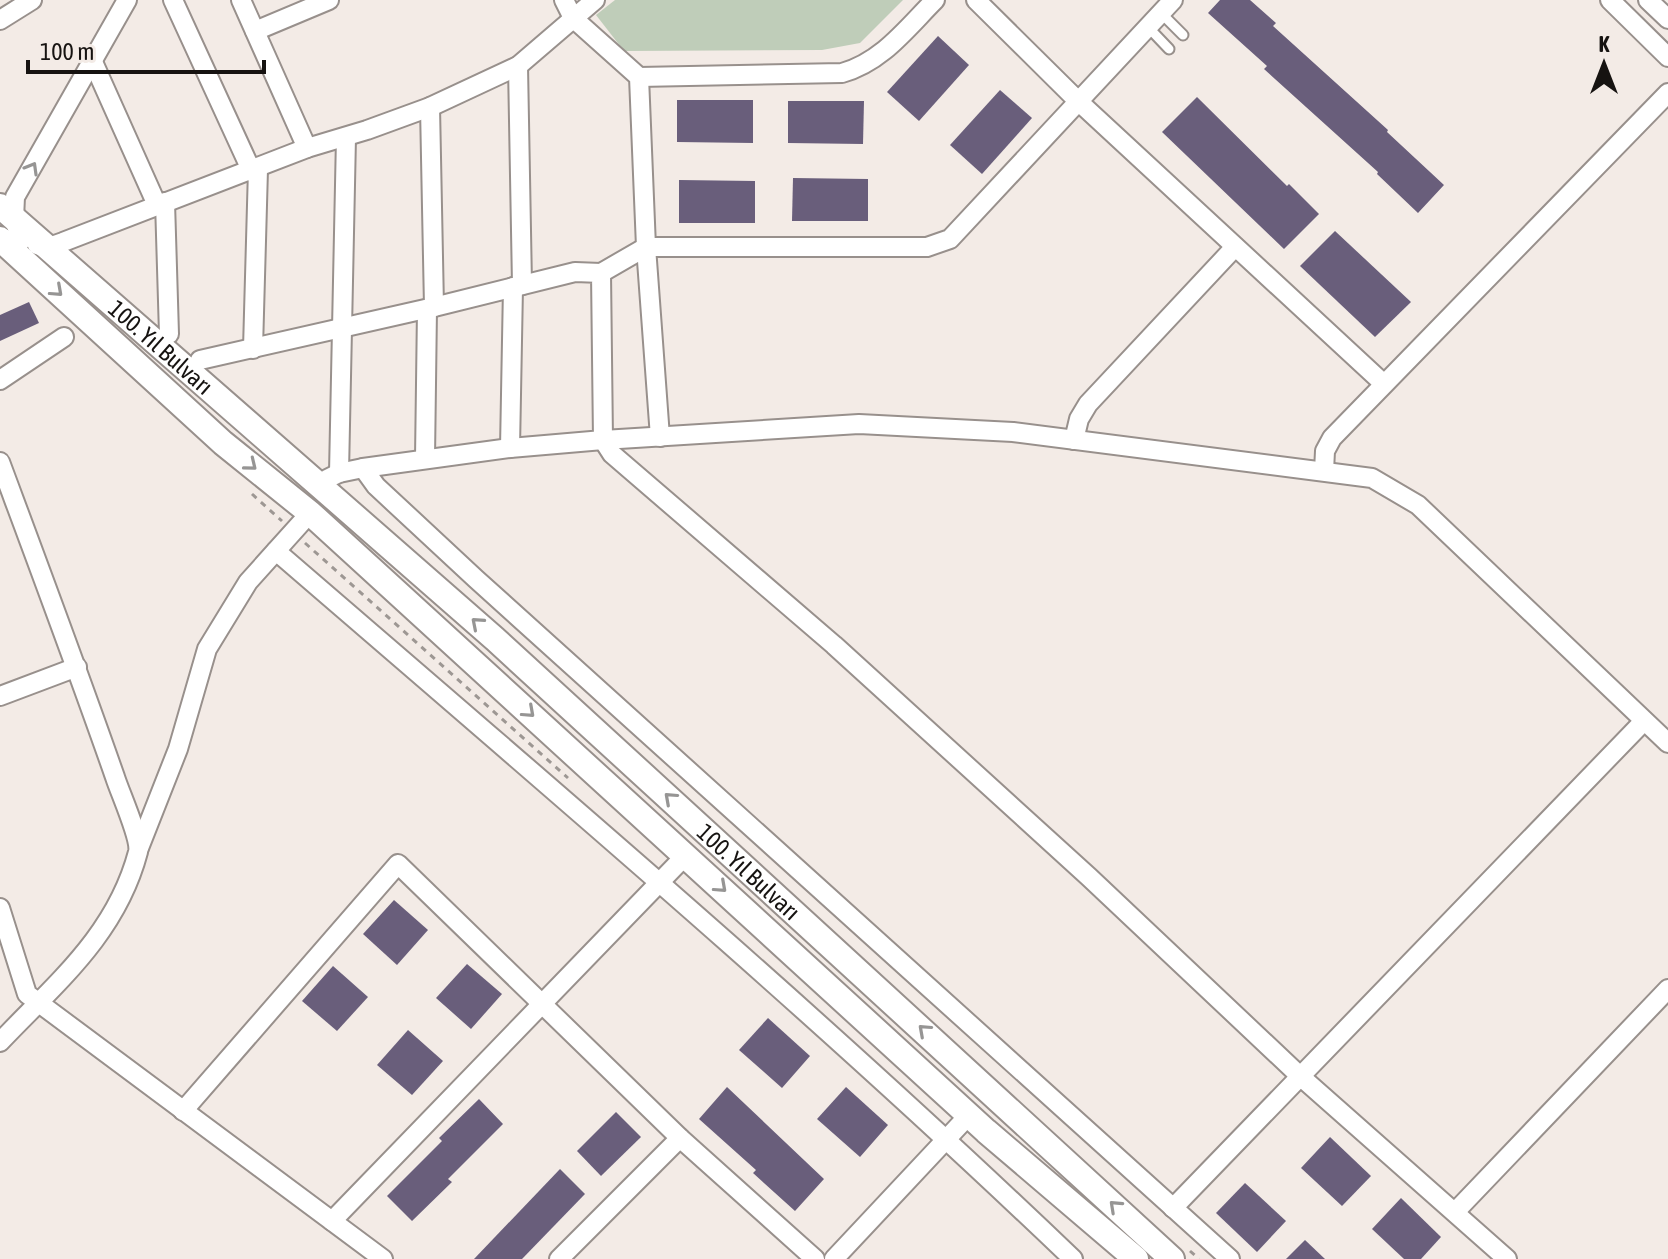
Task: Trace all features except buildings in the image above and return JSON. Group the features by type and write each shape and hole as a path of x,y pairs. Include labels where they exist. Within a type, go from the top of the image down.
{"main road":[{"name":"100. Yıl Bulvarı","path":"7,233 46,248 331,481 495,639 1172,1259"},
{"name":"100. Yıl Bulvarı","path":"7,233 223,443 310,513 1127,1256"},
{"path":"310,513 331,481"}],"street":[{"path":"0,20 32,0"},
{"path":"7,233 15,197 127,0"},
{"path":"173,0 255,170 253,349"},
{"path":"241,0 307,148"},
{"path":"255,31 329,0"},
{"path":"564,0 573,18 639,77 842,73 863,66 883,52 935,0"},
{"path":"46,248 307,148 430,107 518,66 595,0"},
{"path":"976,0 1078,101 1384,384"},
{"path":"1610,0 1668,57"},
{"path":"1648,0 1668,19"},
{"path":"200,360 343,329 575,272 601,273 646,247 927,247 950,239 1167,6"},
{"path":"93,62 161,204 169,334"},
{"path":"510,448 518,286 518,66"},
{"path":"639,77 646,247 660,437"},
{"path":"1324,471 1325,451 1332,438 1668,93"},
{"path":"425,458 431,308 430,107"},
{"path":"346,137 343,329 331,481 363,468 510,448 859,424 1013,432 1372,478 1418,505 1668,743"},
{"path":"1074,440 1079,419 1088,404 1235,247"},
{"path":"601,273 603,440 612,454 834,645 1055,846 1300,1076 1507,1259"},
{"path":"0,380 64,337"},
{"path":"0,462 77,667 139,848"},
{"path":"363,468 376,486 476,579 1230,1259"},
{"path":"0,1042 59,984 92,944 122,897 178,749 207,649 248,582 310,513"},
{"path":"276,551 659,882 948,1139 1073,1259"},
{"path":"0,696 77,667"},
{"path":"1173,1208 1644,721"},
{"path":"332,1221 686,855"},
{"path":"183,1111 398,864 680,1138 815,1259"},
{"path":"0,908 22,986 37,1003 383,1259"},
{"path":"1455,1212 1668,989"},
{"path":"834,1259 969,1115"},
{"path":"559,1259 680,1138"}],"lane":[{"path":"1167,6 1183,35"},
{"path":"1148,27 1169,49"}],"path":[{"path":"304,542 571,781"}],"green space":[{"path":"615,0 903,0 860,43 822,50 624,51 596,15"}]}
